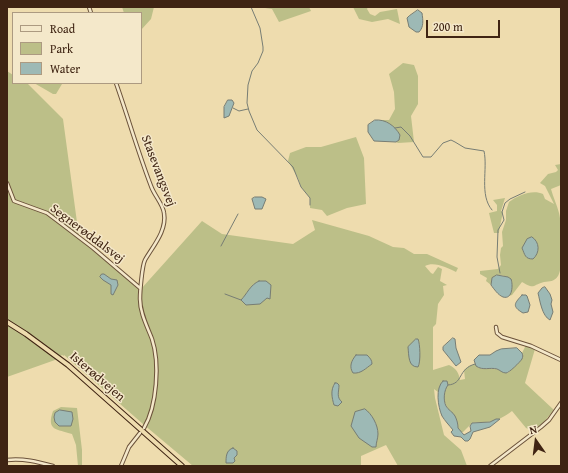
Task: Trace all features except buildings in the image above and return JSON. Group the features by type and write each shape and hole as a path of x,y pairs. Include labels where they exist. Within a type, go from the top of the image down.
{"highway":[{"name":"Isterødvejen","path":"7,322 68,365 184,466"}],"street":[{"name":"Stasevangsvej","path":"116,84 152,188 162,206 164,214 159,239 144,263 140,288 141,307 152,341 155,356 156,380 154,399 144,428"},
{"name":"Segnerøddalsvej","path":"7,183 14,200 46,213 59,222 93,248 140,288"},
{"path":"496,327 497,333 502,337 531,346 561,360"},
{"path":"490,466 541,427 561,403"},
{"path":"121,466 127,452 140,433"},
{"path":"7,460 30,460 53,466"}],"green space":[{"path":"122,7 154,7 151,19 142,29 142,12 124,12"},
{"path":"258,7 309,7 311,11 279,22 272,9"},
{"path":"353,7 368,7 367,9 370,14 375,16 380,12 397,9 400,24 388,19 372,22 359,19"},
{"path":"403,63 414,65 418,76 418,104 411,116 414,142 398,143 396,142 399,140 388,123 378,120 389,120 395,109 394,92 389,74"},
{"path":"7,71 12,74 12,84 28,84 63,119 79,237 141,289 202,221 222,234 293,244 315,230 312,220 369,236 393,247 404,248 414,254 427,254 458,268 456,272 433,264 425,266 433,274 438,267 442,269 440,281 447,285 443,286 444,295 438,304 436,324 433,327 433,370 449,365 457,371 460,380 465,379 464,370 475,364 479,368 497,369 508,373 523,357 522,353 526,345 535,349 525,383 554,410 543,423 533,431 526,428 512,411 496,420 472,423 463,432 461,432 458,428 457,420 445,403 445,388 438,390 438,392 434,389 444,435 461,450 467,466 398,466 386,445 361,456 361,466 193,466 64,355 55,360 7,377"},
{"path":"36,84 62,84 56,94 53,94"},
{"path":"356,137 364,158 366,204 347,208 327,216 322,210 310,208 310,198 301,187 298,178 288,161 290,153 306,147 321,147"},
{"path":"561,164 561,185 551,189 559,213 561,226 562,255 558,276 553,280 533,286 529,286 522,282 512,295 506,297 510,295 511,279 497,275 495,276 491,285 486,281 487,278 480,274 480,271 498,269 501,265 500,255 501,248 503,246 502,232 509,202 521,195 535,192 543,194 545,199 554,204 545,186 540,183 548,174 558,170 555,165"},
{"path":"505,198 501,211 503,212 499,233 494,233 489,213 497,211 497,205 493,200"},
{"path":"61,407 77,408 82,450 82,466 78,466 76,445 72,434 58,430 52,426 51,418 53,411"}],"water":[{"path":"418,10 422,13 423,23 421,30 416,32 409,27 407,18"},
{"path":"228,100 232,100 234,103 229,116 224,118 224,107"},
{"path":"375,120 386,122 393,126 400,135 399,140 396,142 374,141 368,132 368,125"},
{"path":"255,197 262,197 266,199 262,209 255,209 252,199"},
{"path":"532,237 537,242 538,251 533,259 530,259 525,255 522,248 527,239"},
{"path":"102,274 111,279 117,280 118,285 113,295 111,294 111,285 100,277"},
{"path":"497,275 511,279 512,291 509,296 501,296 491,285 492,278"},
{"path":"259,281 266,281 271,285 270,299 267,298 260,304 246,305 241,300 251,287"},
{"path":"545,287 552,300 551,304 553,312 550,320 543,312 538,293"},
{"path":"522,295 527,296 530,305 528,312 523,313 515,304"},
{"path":"453,338 455,339 456,348 461,362 456,366 443,350 443,347"},
{"path":"416,339 419,341 420,348 420,361 418,367 415,367 411,363 408,347"},
{"path":"517,348 522,353 522,359 507,373 503,373 497,369 481,368 476,366 474,360 479,355 490,355 501,349"},
{"path":"356,355 367,355 371,359 372,364 361,372 353,373 351,364"},
{"path":"443,381 447,381 448,385 444,395 444,401 448,409 455,416 458,428 464,435 471,431 470,426 472,423 490,422 500,419 490,427 473,432 468,441 465,441 461,437 454,436 451,432 453,430 442,416 439,408 438,393 440,384"},
{"path":"335,383 339,385 338,396 342,402 338,406 334,405 332,397 332,388"},
{"path":"365,409 376,423 378,434 376,447 372,447 359,438 351,426 355,412"},
{"path":"60,410 72,412 73,419 71,426 59,426 55,422 55,413"},
{"path":"233,448 237,451 237,455 234,458 235,461 233,463 226,463 226,456"}],"waterway":[{"path":"251,7 260,28 263,51 258,63 252,71 248,85 247,103 249,111 257,130 293,167 301,187 310,198 310,205"},
{"path":"233,108 239,111 248,109"},
{"path":"395,128 401,127 410,136 423,157 431,157 443,143 451,140 465,148 484,151 486,197 492,210"},
{"path":"500,273 497,257 498,230 504,220 502,212 505,203 525,192"},
{"path":"221,246 238,214"},
{"path":"225,294 241,300"},
{"path":"448,385 456,382 465,369 475,364"}]}
